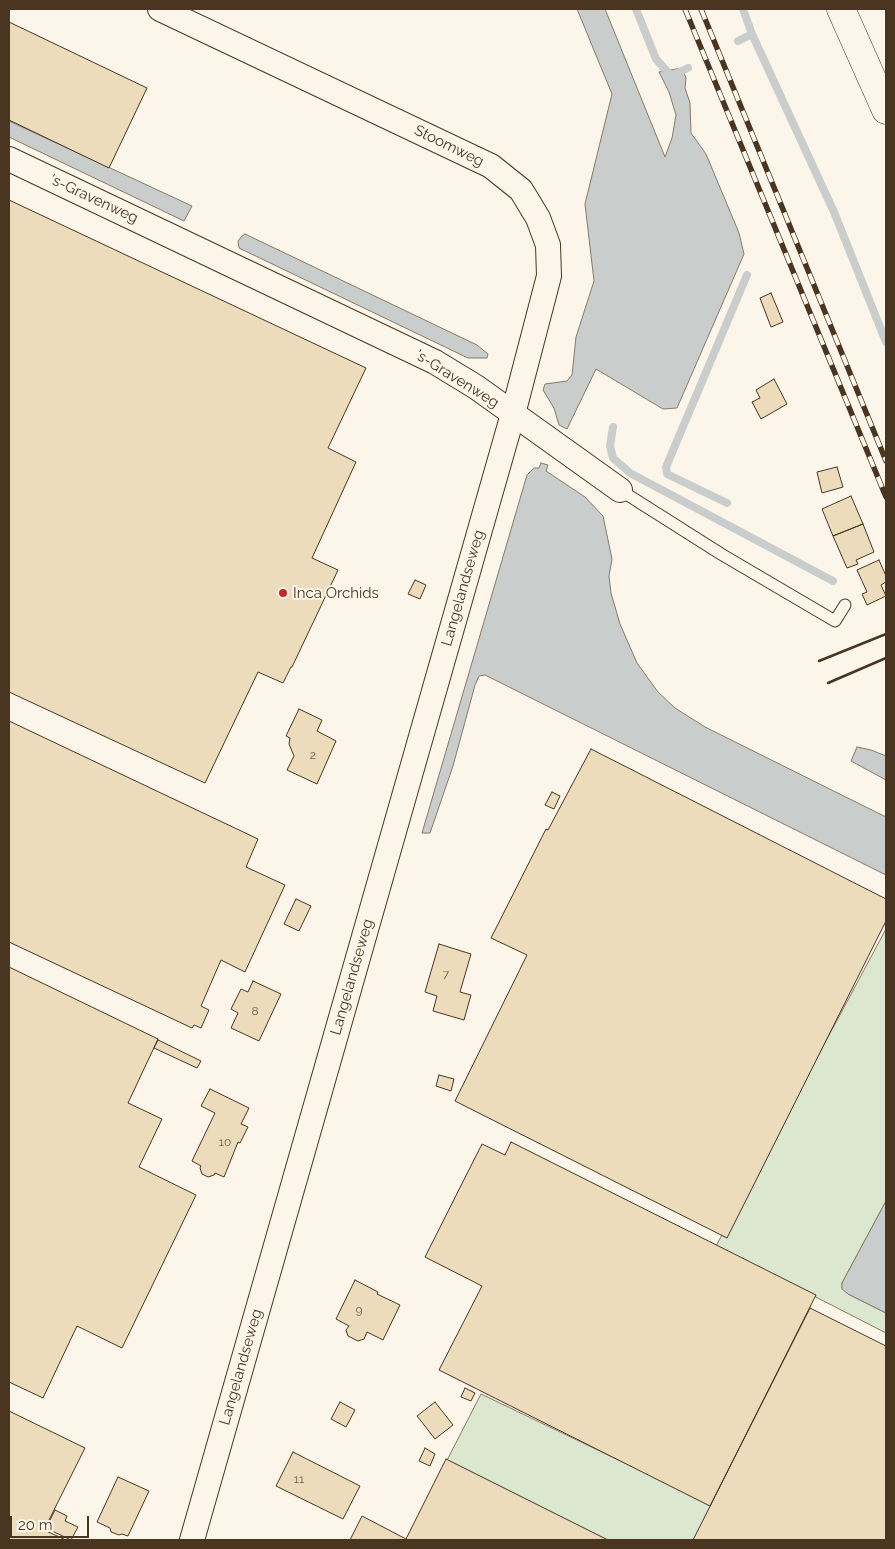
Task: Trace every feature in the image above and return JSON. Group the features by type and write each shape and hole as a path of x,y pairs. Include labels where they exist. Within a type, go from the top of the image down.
{"highway":[{"path":"842,9 886,110"}],"street":[{"name":"Stoomweg","path":"160,9 491,166 521,190 538,218 548,245 549,276 513,414"},
{"name":"'s-Gravenweg","path":"9,158 435,362 476,387 620,490"},
{"name":"Langelandseweg","path":"192,1540 513,414"}],"lane":[{"name":"'s-Gravenweg","path":"620,490 721,554 836,621 845,605"}],"green space":[{"path":"886,929 886,1201 842,1283 842,1288 848,1294 886,1313 886,1333 715,1248"},
{"path":"886,1383 886,1540 590,1540 443,1468 481,1394 708,1503 765,1384 862,1432"}],"shaded area":[{"path":"577,9 605,9 665,157 672,138 676,115 669,92 659,72 682,68 686,78 685,88 690,103 691,133 706,154 739,233 744,254 677,408 663,409 596,369 567,429 559,425 554,408 543,390 545,384 567,381 572,375 576,337 594,281 585,204 612,94"},
{"path":"9,121 192,206 184,221 9,137"},
{"path":"245,234 477,345 488,354 487,358 468,358 239,248 238,241"},
{"path":"541,463 548,465 546,471 585,497 603,516 612,559 609,576 611,593 620,624 637,663 658,692 675,708 705,727 886,817 886,875 485,675 479,676 475,685 453,766 430,833 422,833 527,475 534,468 539,468"},
{"path":"857,747 886,756 886,780 851,761"},
{"path":"886,1201 886,1313 848,1294 842,1289 842,1283"}],"building":[{"path":"9,22 147,88 109,168 9,120"},
{"path":"9,200 366,368 328,448 356,462 312,558 338,570 283,683 258,672 205,783 9,692"},
{"path":"771,293 783,322 771,327 760,298"},
{"path":"774,379 787,404 761,419 752,402 760,398 756,390"},
{"path":"837,467 843,487 822,493 817,472"},
{"path":"851,496 863,524 833,536 822,509"},
{"path":"863,524 874,552 856,560 858,564 847,568 833,536"},
{"path":"879,560 886,576 886,582 881,585 886,596 867,605 862,594 867,592 857,570"},
{"path":"415,580 426,585 420,599 408,594"},
{"path":"299,709 322,720 317,731 336,741 317,784 287,770 294,756 289,744 290,738 286,736"},
{"path":"9,721 258,839 246,867 285,885 245,972 221,960 201,1006 209,1010 201,1028 194,1025 192,1028 9,942"},
{"path":"591,749 886,899 886,921 727,1238 455,1101 527,955 491,938 546,829 548,830"},
{"path":"552,792 560,796 554,809 545,805"},
{"path":"296,899 311,906 299,931 284,924"},
{"path":"439,944 471,954 460,992 471,995 464,1020 433,1011 437,996 425,992"},
{"path":"9,967 158,1039 128,1103 162,1119 139,1167 196,1195 122,1348 77,1326 43,1398 9,1382"},
{"path":"253,981 281,994 259,1041 231,1028 238,1013 231,1009 241,989 248,992"},
{"path":"158,1040 201,1061 197,1068 154,1048"},
{"path":"439,1075 454,1079 451,1091 436,1086"},
{"path":"210,1089 249,1108 241,1124 248,1127 240,1143 238,1142 224,1177 215,1173 208,1177 202,1174 201,1166 192,1161 215,1113 201,1106"},
{"path":"511,1142 816,1295 710,1506 439,1370 482,1286 425,1257 482,1144 505,1155"},
{"path":"355,1280 378,1292 377,1294 400,1305 383,1340 367,1332 364,1339 358,1341 348,1336 346,1330 349,1326 336,1319"},
{"path":"810,1308 886,1346 886,1540 693,1540"},
{"path":"465,1388 475,1393 471,1401 461,1397"},
{"path":"340,1402 355,1410 346,1427 331,1419"},
{"path":"435,1402 453,1425 435,1439 417,1416"},
{"path":"9,1411 85,1448 44,1530 66,1540 9,1540"},
{"path":"425,1448 435,1454 430,1466 419,1461"},
{"path":"293,1452 360,1486 343,1519 276,1486"},
{"path":"446,1459 608,1540 350,1540 362,1516 406,1539"},
{"path":"118,1477 149,1491 128,1536 111,1532 110,1528 97,1522"},
{"path":"55,1510 67,1516 65,1521 78,1527 71,1540 46,1528"}],"waterway":[{"path":"636,9 656,59 671,76 688,68"},
{"path":"743,9 752,34 834,212 886,342"},
{"path":"738,41 752,34"},
{"path":"727,503 667,474 666,467 747,275"},
{"path":"613,427 610,446 613,458 630,473 833,581"}],"railway":[{"path":"685,9 886,497"},
{"path":"701,9 886,461"}],"wall":[{"path":"819,661 886,634"},
{"path":"828,683 886,658"}],"place":[{"name":"Inca Orchids","path":"283,593"}]}
